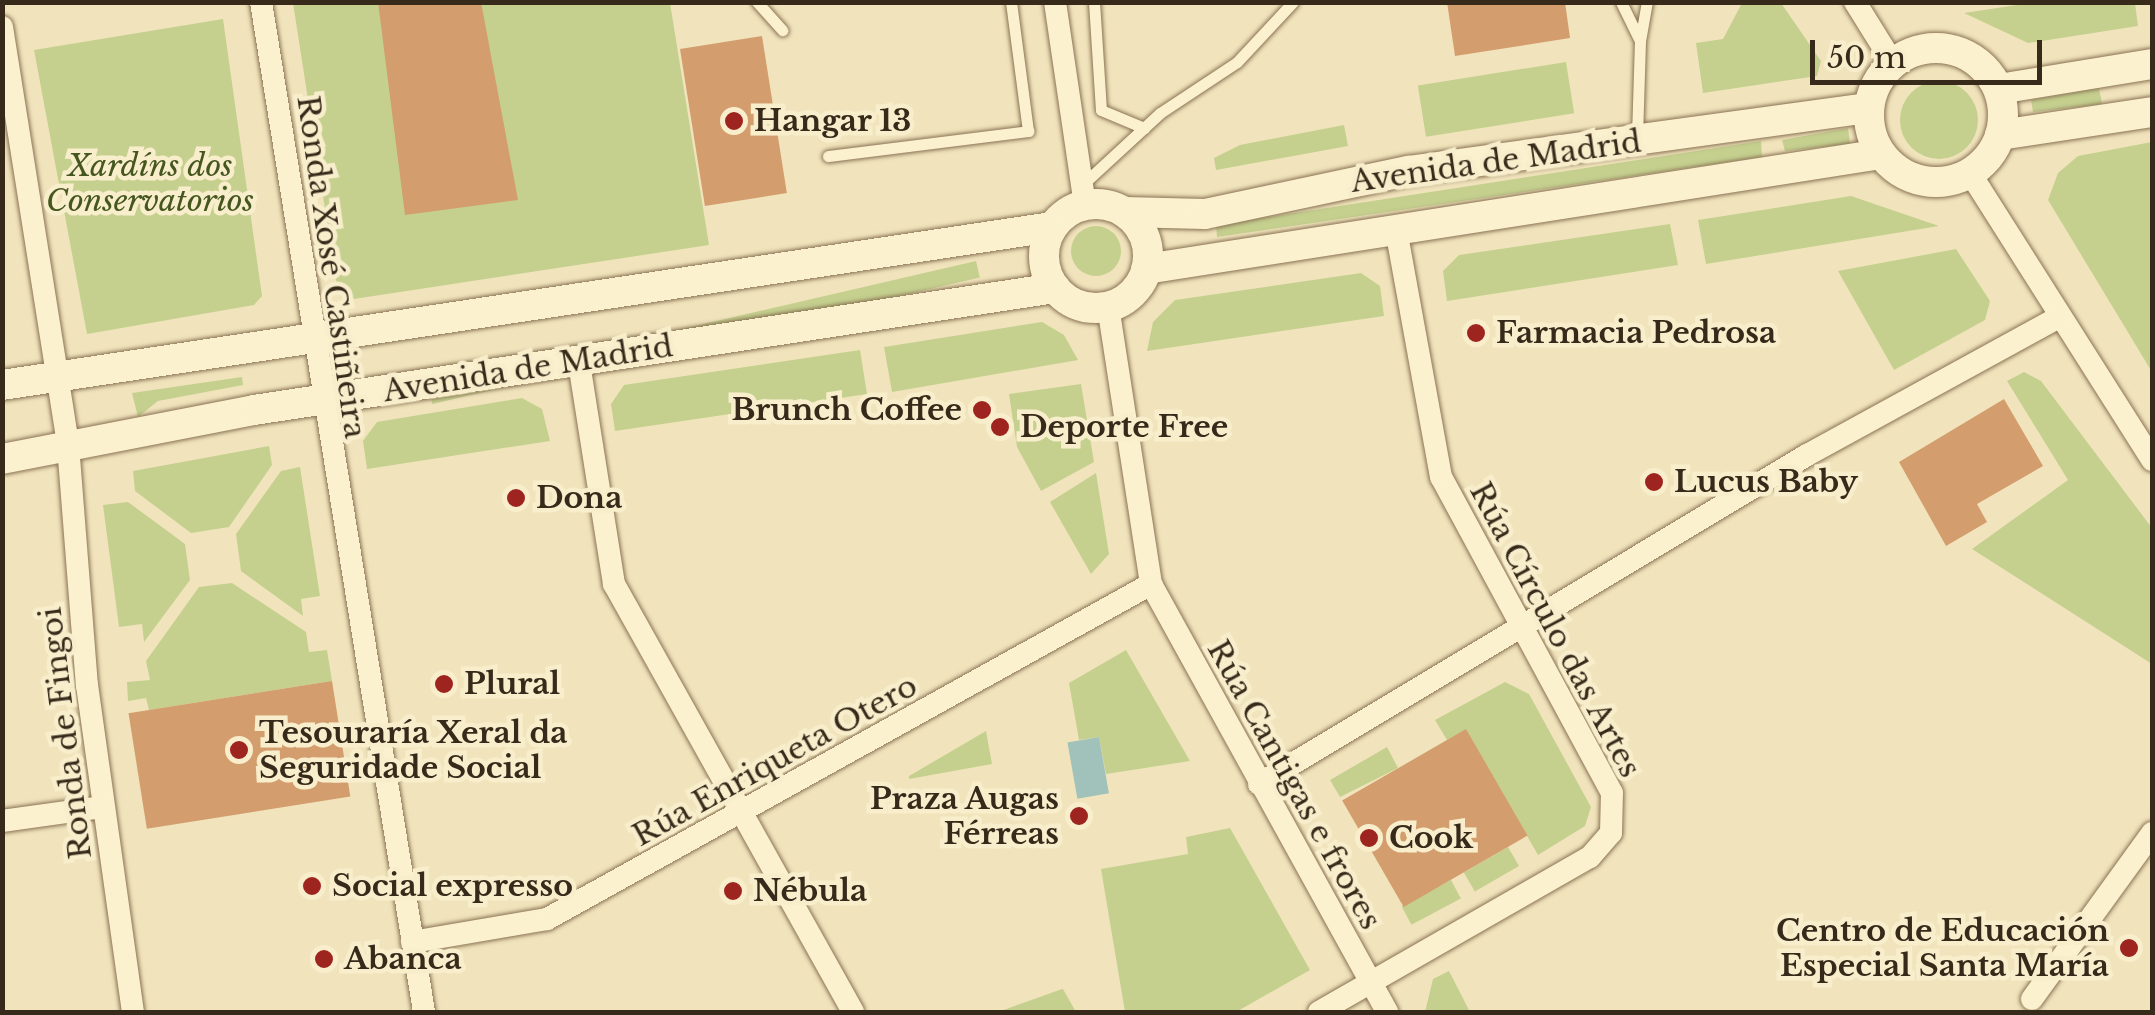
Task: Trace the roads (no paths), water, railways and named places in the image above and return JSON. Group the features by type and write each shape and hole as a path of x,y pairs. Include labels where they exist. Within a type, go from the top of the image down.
{"street":[{"name":"Ronda Xosé Castiñeira","path":"261,2 320,402 424,1012"},
{"path":"1056,2 1084,195"},
{"path":"1855,2 1893,63"},
{"name":"Ronda de Fingoi","path":"2,27 68,445 103,807 133,1012"},
{"path":"1939,48 1962,52 1999,89 2000,134 1970,173 1931,182 1902,173 1881,154 1869,108 1893,63 1939,48"},
{"path":"1999,89 2152,64"},
{"name":"Avenida de Madrid","path":"1124,212 1205,214 1408,171 1869,108"},
{"path":"2000,134 2152,112"},
{"name":"Avenida de Madrid","path":"1146,269 1398,235 1881,154"},
{"path":"1970,173 2057,318 2152,460"},
{"path":"1084,195 1124,212 1144,237 1146,269 1132,293 1108,306 1079,305 1055,288 1044,258 1052,228 1084,195"},
{"name":"Avenida de Madrid","path":"2,385 312,335 1052,228"},
{"name":"Rúa Círculo das Artes","path":"1319,1012 1590,857 1611,833 1612,794 1520,633 1441,476 1398,235"},
{"name":"Avenida de Madrid","path":"2,459 320,402 1055,288"},
{"name":"Rúa Cantigas e frores","path":"1108,306 1151,584 1387,1012"},
{"path":"1259,784 1520,633 1807,455 2057,318"},
{"path":"580,363 614,584 739,817 853,1012"},
{"name":"Rúa Enriqueta Otero","path":"412,942 547,919 739,817 1151,584"},
{"path":"2,821 103,807"},
{"path":"2027,1006 2152,833"}],"lane":[{"path":"756,2 782,30"},
{"path":"828,156 1028,131 1011,2"},
{"path":"1094,2 1101,110 1144,128"},
{"path":"1084,195 1144,128 1237,62 1293,2"},
{"path":"1621,2 1640,40"},
{"path":"1638,140 1640,40 1647,2"}],"water":[{"path":"1099,737 1109,793 1077,799 1067,743"}],"place":[{"name":"Hangar 13","path":"734,121"},
{"name":"Farmacia Pedrosa","path":"1476,333"},
{"name":"Brunch Coffee","path":"982,410"},
{"name":"Deporte Free","path":"1000,427"},
{"name":"Lucus Baby","path":"1654,482"},
{"name":"Dona","path":"516,498"},
{"name":"Plural","path":"444,684"},
{"name":"Tesouraría Xeral da Seguridade Social","path":"239,750"},
{"name":"Praza Augas Férreas","path":"1079,816"},
{"name":"Cook","path":"1369,838"},
{"name":"Social expresso","path":"312,886"},
{"name":"Nébula","path":"733,891"},
{"name":"Centro de Educación Especial Santa María","path":"2129,948"},
{"name":"Abanca","path":"324,959"}],"park label":[{"name":"Xardíns dos Conservatorios","path":"150,183"}]}
